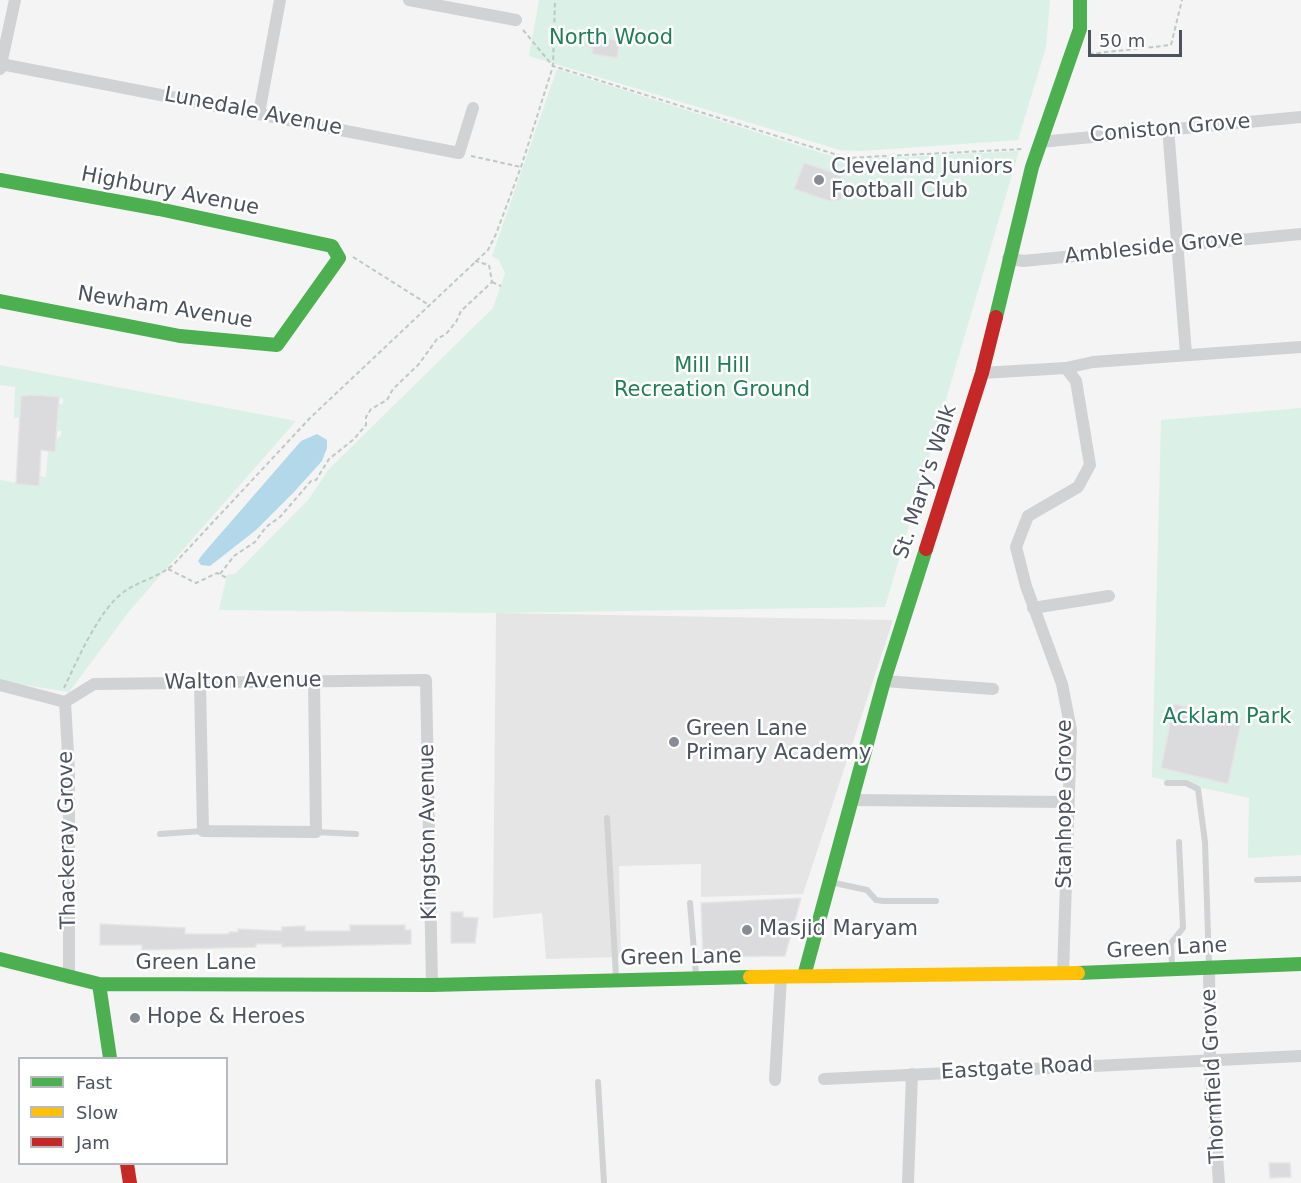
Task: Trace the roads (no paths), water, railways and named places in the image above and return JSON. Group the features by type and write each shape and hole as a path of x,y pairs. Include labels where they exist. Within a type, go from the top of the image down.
{"street":[{"path":"0,67 15,0"},
{"path":"259,113 280,0"},
{"path":"409,0 516,20"},
{"name":"St. Mary's Walk","path":"804,976 884,681 982,373 1008,258 1032,167 1080,29 1080,0"},
{"name":"Lunedale Avenue","path":"0,67 259,113 459,153 473,108"},
{"name":"Coniston Grove","path":"1040,142 1301,117"},
{"path":"1168,128 1180,244 1186,354"},
{"name":"Highbury Avenue","path":"0,180 159,209 332,246"},
{"name":"Ambleside Grove","path":"1008,258 1023,261 1301,234"},
{"name":"Newham Avenue","path":"0,301 180,336 278,345 339,258 332,246"},
{"path":"982,373 1066,368 1093,362 1186,354 1301,347"},
{"name":"Stanhope Grove","path":"1063,974 1071,730 1062,684 1033,608 1016,547 1028,516 1078,488 1090,465 1076,381 1066,368"},
{"path":"1033,608 1109,597"},
{"name":"Walton Avenue","path":"62,700 94,684 426,680"},
{"name":"Kingston Avenue","path":"426,680 432,985"},
{"path":"200,682 203,831 316,832 314,681"},
{"path":"884,681 993,689"},
{"path":"0,685 62,700"},
{"name":"Thackeray Grove","path":"62,700 69,771 69,978"},
{"path":"852,800 1068,802"},
{"name":"Green Lane","path":"0,959 99,984 432,985 804,976 1063,974 1301,964"},
{"name":"Thornfield Grove","path":"1209,968 1210,1060 1220,1183"},
{"path":"775,1080 780,977"},
{"path":"99,984 110,1057"},
{"name":"Eastgate Road","path":"824,1079 1301,1056"},
{"path":"908,1183 912,1074"},
{"path":"127,1165 130,1183"}],"lane":[{"path":"1167,783 1186,783 1198,789 1205,842 1209,968"},
{"path":"607,818 616,981"},
{"path":"160,834 203,831"},
{"path":"316,832 356,834"},
{"path":"1173,970 1171,943 1183,928 1179,842"},
{"path":"1257,880 1301,879"},
{"path":"830,882 867,890 876,900 884,902 936,901"},
{"path":"690,903 696,979"},
{"path":"598,1082 604,1183"}],"water":[{"path":"317,434 327,440 327,448 322,461 256,530 210,566 201,565 198,561 202,555 301,441"}],"place":[{"name":"Cleveland Juniors Football Club","path":"819,180"},
{"name":"Green Lane Primary Academy","path":"674,742"},
{"name":"Masjid Maryam","path":"747,930"},
{"name":"Hope & Heroes","path":"135,1018"}],"park label":[{"name":"North Wood","path":"611,39"},
{"name":"Mill Hill Recreation Ground","path":"712,379"},
{"name":"Acklam Park","path":"1227,718"}]}
